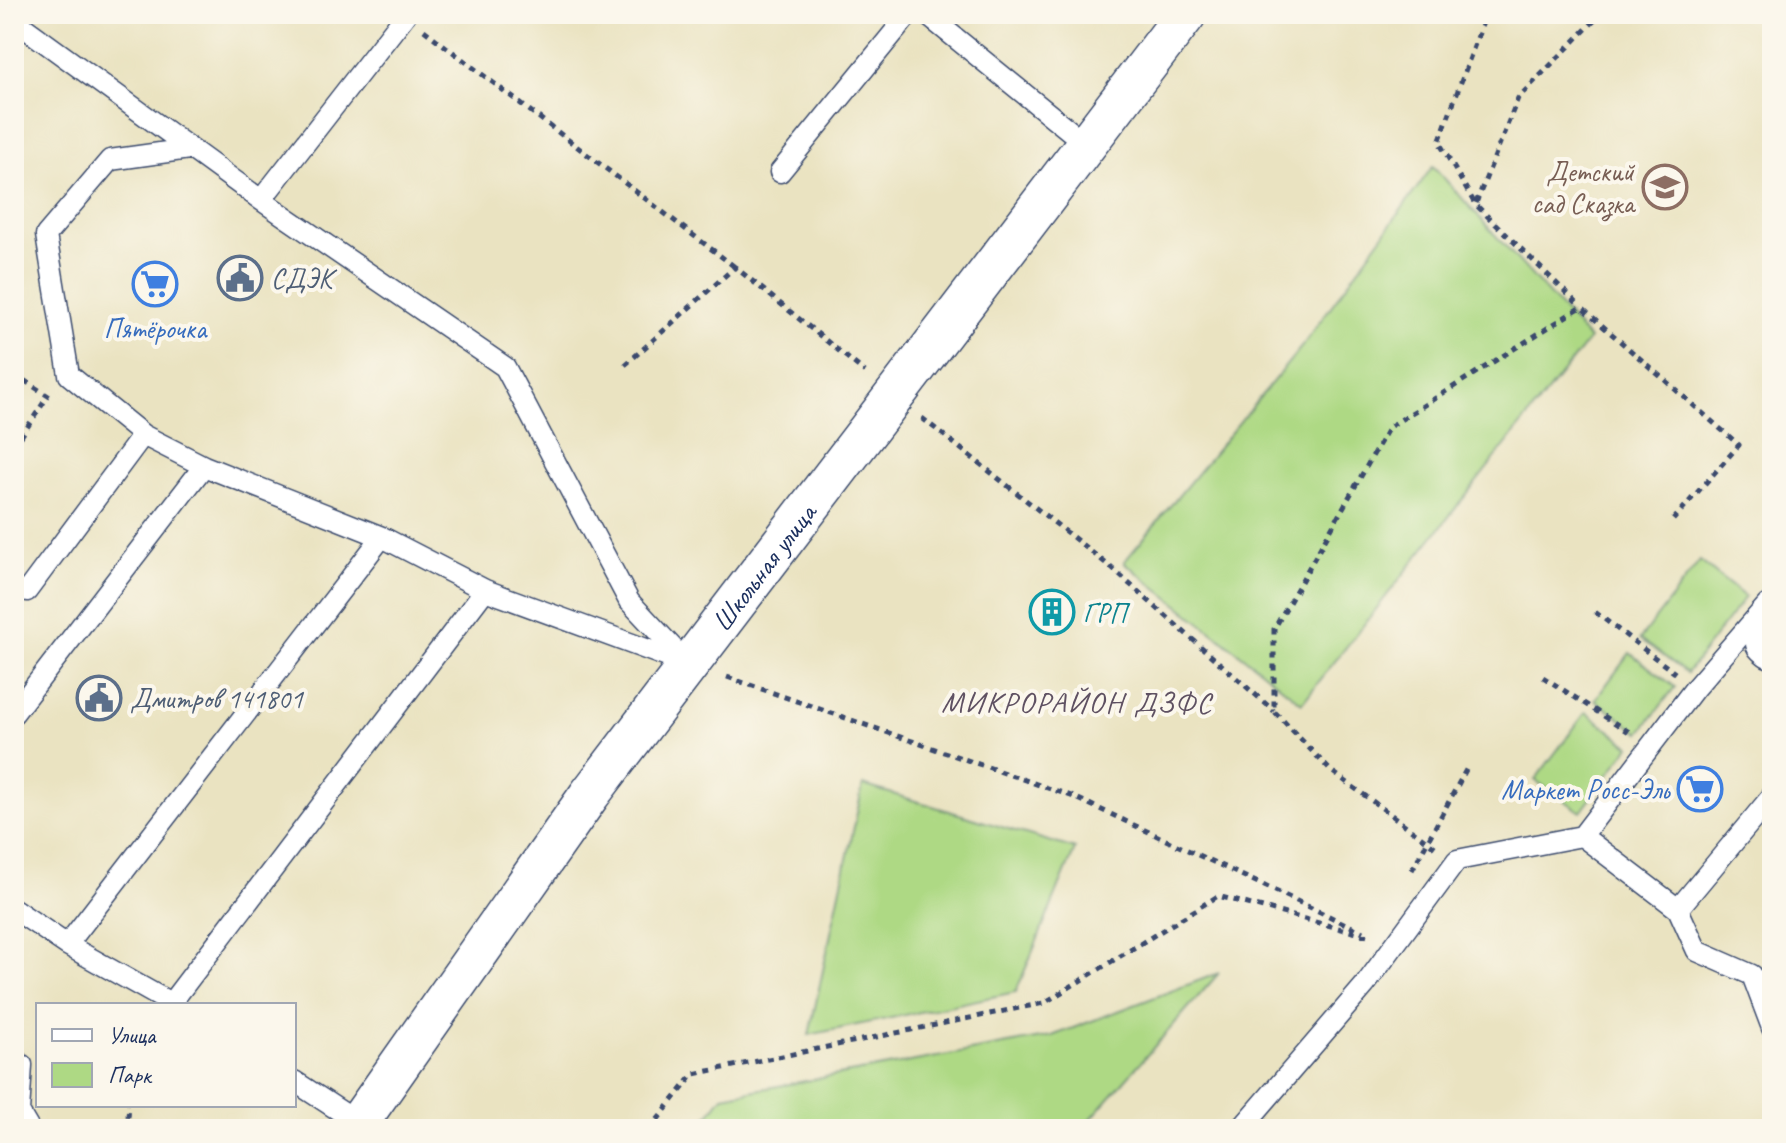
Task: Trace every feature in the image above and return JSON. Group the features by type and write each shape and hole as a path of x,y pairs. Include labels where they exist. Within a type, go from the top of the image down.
{"street":[{"name":"Школьная улица","path":"362,1127 590,794 1186,14"},
{"path":"1772,618 1766,643 1772,648"}],"lane":[{"path":"780,172 909,14"},
{"path":"926,14 1086,144"},
{"path":"261,200 405,15"},
{"path":"14,20 261,200 505,367 629,601 688,664"},
{"path":"189,149 110,160 46,235 69,375 143,435 204,466 382,537 485,590 688,664"},
{"path":"27,591 143,435"},
{"path":"14,713 204,466"},
{"path":"67,945 382,537"},
{"path":"173,1003 485,590"},
{"path":"1241,1129 1365,985 1457,860 1582,836 1695,688 1772,599"},
{"path":"1678,909 1772,796"},
{"path":"1582,836 1678,909 1697,951 1752,975 1772,1028"},
{"path":"14,909 67,945 170,1003"},
{"path":"14,1059 22,1065 19,1112 29,1129"},
{"path":"296,1082 362,1127"}],"path":[{"path":"1473,14 1483,22 1439,142 1475,204 1581,307 1739,445 1673,520"},
{"path":"1475,204 1518,98 1601,14"},
{"path":"405,15 735,267 1108,565 1274,711 1330,770 1426,841 1457,860"},
{"path":"625,365 735,267"},
{"path":"1274,711 1274,629 1389,427 1581,307"},
{"path":"14,447 48,396"},
{"path":"1595,612 1695,688"},
{"path":"650,1129 694,1074 1044,1003 1218,896 1377,938 1074,797 688,664"},
{"path":"1543,677 1651,746"},
{"path":"1405,883 1468,766"},
{"path":"127,1129 129,1107"}],"green space":[{"path":"1433,166 1589,339 1302,703 1124,562 1303,345"},
{"path":"1700,561 1745,597 1687,673 1640,639"},
{"path":"1630,653 1675,687 1640,733 1595,700"},
{"path":"1586,712 1630,746 1581,812 1535,780"},
{"path":"863,785 1075,849 1016,992 809,1035"},
{"path":"1219,973 1082,1129 698,1129 723,1096 1052,1036"}],"place":[{"name":"Детский сад Сказка","path":"1665,187"},
{"name":"СДЭК","path":"240,278"},
{"name":"Пятёрочка","path":"155,284"},
{"name":"ГРП","path":"1052,612"},
{"name":"Дмитров 141801","path":"99,698"},
{"name":"Маркет Росс-Эль","path":"1700,789"}],"district":[{"name":"МИКРОРАЙОН ДЗФС","path":"1077,702"}]}
